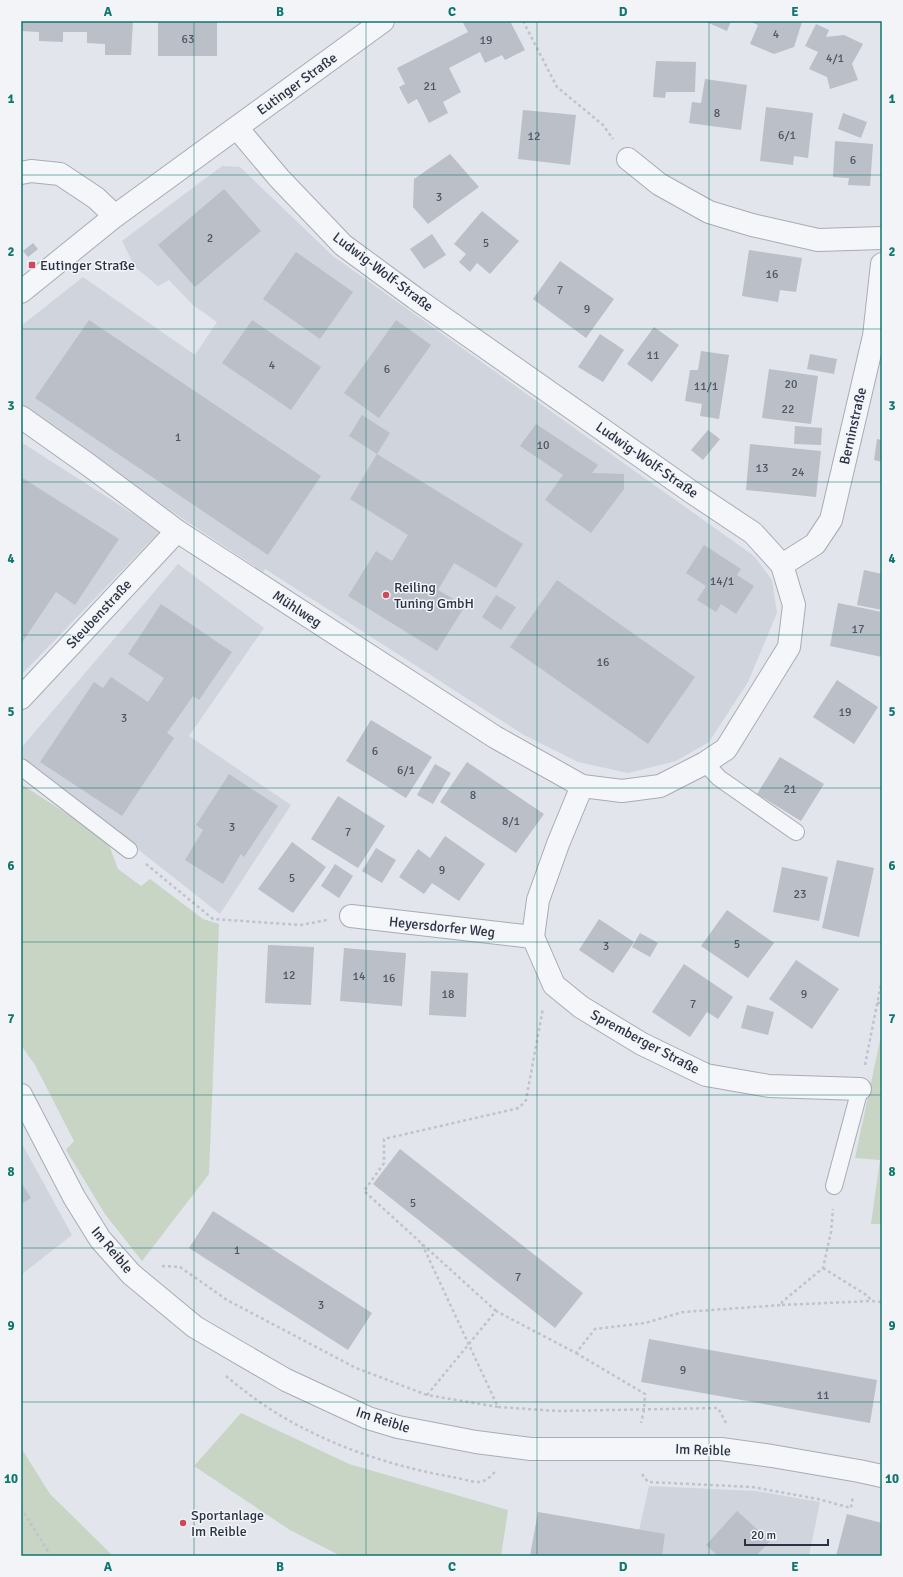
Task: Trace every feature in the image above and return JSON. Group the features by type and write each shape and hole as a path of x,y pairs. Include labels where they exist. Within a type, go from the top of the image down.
{"street":[{"name":"Eutinger Straße","path":"21,292 115,216 383,21"},
{"name":"Ludwig-Wolf-Straße","path":"237,128 278,178 343,245 415,298 753,533 782,565 794,604 789,647 726,749 705,763 660,786 622,791 582,786"},
{"path":"628,159 659,184 709,212 818,240 882,238"},
{"path":"21,173 31,170 60,174 96,198 115,216"},
{"name":"Berninstraße","path":"782,565 815,544 831,520 874,336 882,264"},
{"name":"Mühlweg","path":"21,417 177,531 494,737 582,786"},
{"name":"Steubenstraße","path":"21,698 177,531"},
{"name":"Spremberger Straße","path":"582,786 558,844 538,900 534,937 554,985 581,1007 642,1044 706,1075 769,1086 860,1089"},
{"name":"Heyersdorfer Weg","path":"351,916 534,937"},
{"name":"Im Reible","path":"21,1094 74,1197 96,1233 131,1274 195,1327 286,1380 368,1418 398,1427 476,1442 531,1449 721,1449 772,1456 882,1476"}],"lane":[{"path":"705,763 719,778 796,832"},
{"path":"21,767 129,850"},
{"path":"834,1186 860,1089"}],"path":[{"path":"523,21 557,87 603,125 628,159"},
{"path":"129,850 213,919 301,924 351,916"},
{"path":"860,1089 882,979"},
{"path":"554,985 546,993 526,1100 519,1108 384,1139 384,1163 364,1191 496,1311 576,1354 645,1394 644,1410 634,1448"},
{"path":"877,1003 882,1003"},
{"path":"782,1305 782,1302 822,1268 831,1232 834,1186"},
{"path":"422,1244 498,1407"},
{"path":"131,1274 146,1265 180,1267 226,1300 356,1368 427,1396 498,1407 558,1411 718,1408 726,1425"},
{"path":"822,1268 868,1296 872,1301"},
{"path":"576,1354 595,1330 645,1323 683,1312 782,1305 872,1301 882,1302"},
{"path":"427,1396 496,1311"},
{"path":"21,1508 51,1556"}],"shaded area":[{"path":"222,166 240,167 333,256 754,556 772,580 777,613 748,682 709,742 676,761 628,773 578,762 524,735 265,569 263,572 94,460 21,404 21,326 83,277 195,355 217,322 193,305 169,280 158,286 135,267 122,241"},
{"path":"21,442 160,531 21,675"},
{"path":"178,564 264,628 189,736 291,805 220,914 21,757 21,748"},
{"path":"21,1142 72,1235 21,1275"},
{"path":"649,1486 756,1491 820,1502 809,1556 532,1556 538,1512 639,1530"}],"green space":[{"path":"21,784 107,840 118,869 141,886 150,879 203,919 219,924 209,1174 142,1261 105,1214 66,1150 74,1141 35,1065 21,1045"},
{"path":"882,1031 882,1224 871,1224 880,1160 855,1158"},
{"path":"241,1413 349,1464 508,1510 501,1556 341,1556 290,1530 194,1466"},
{"path":"21,1448 50,1494 113,1556 21,1556"}],"building":[{"path":"21,21 133,21 131,55 105,55 105,44 87,43 87,32 63,32 63,42 39,41 39,32 21,31"},
{"path":"158,21 217,21 217,56 158,56"},
{"path":"462,21 510,21 525,50 505,60 502,55 485,63 480,52 449,68 461,92 443,102 448,113 429,123 417,99 408,104 399,87 405,84 397,68 468,32"},
{"path":"704,21 731,21 727,31"},
{"path":"749,21 802,22 794,47 774,54 750,44 758,25"},
{"path":"816,24 829,30 826,37 844,35 863,44 852,64 858,80 830,89 827,77 809,69 818,52 805,46"},
{"path":"656,61 696,62 695,92 666,92 665,98 653,97"},
{"path":"705,79 747,85 741,130 689,123 692,102 701,103"},
{"path":"766,107 813,113 808,158 794,156 793,165 760,161"},
{"path":"523,110 576,115 570,165 518,159"},
{"path":"843,113 867,122 861,138 838,129"},
{"path":"835,141 873,144 870,186 848,185 849,178 833,177"},
{"path":"450,154 479,187 428,224 413,207 414,179"},
{"path":"224,189 261,231 195,287 158,245"},
{"path":"482,211 519,241 490,274 477,263 470,272 459,262 466,254 454,244"},
{"path":"432,234 446,255 424,269 410,249"},
{"path":"33,243 38,249 28,257 23,251"},
{"path":"749,250 802,258 796,292 780,290 778,302 742,296"},
{"path":"296,252 353,292 320,339 263,299"},
{"path":"560,261 614,299 586,338 533,299"},
{"path":"89,320 321,476 268,555 35,398"},
{"path":"252,320 321,367 291,410 222,363"},
{"path":"396,320 431,345 379,418 344,393"},
{"path":"654,327 679,345 652,382 627,364"},
{"path":"600,334 624,350 603,382 578,367"},
{"path":"701,351 729,355 719,419 700,416 702,404 685,401 690,370 698,370"},
{"path":"810,354 837,359 834,374 807,369"},
{"path":"769,369 818,376 811,424 762,418"},
{"path":"362,415 390,433 377,454 349,436"},
{"path":"536,424 598,465 592,473 624,474 624,489 591,533 545,500 563,475 520,446"},
{"path":"795,426 822,428 821,445 794,444"},
{"path":"708,430 720,439 703,460 691,450"},
{"path":"877,439 882,440 882,462 874,460"},
{"path":"750,444 821,451 816,497 746,490"},
{"path":"377,454 523,544 496,588 454,563 438,590 465,606 437,651 348,596 376,551 392,561 408,535 350,499"},
{"path":"21,477 119,539 75,605 56,592 21,644"},
{"path":"704,545 741,569 737,575 754,586 736,614 721,604 716,612 697,600 706,586 686,573"},
{"path":"864,570 882,574 882,610 857,605"},
{"path":"557,580 695,677 648,744 510,647"},
{"path":"496,595 516,607 501,630 482,617"},
{"path":"838,603 882,612 882,657 830,646"},
{"path":"161,604 232,652 199,700 193,696 167,733 174,738 122,816 40,762 94,682 103,688 111,677 148,702 164,678 128,654"},
{"path":"837,680 878,707 854,744 813,717"},
{"path":"371,720 432,757 406,798 346,761"},
{"path":"780,757 824,784 801,821 757,794"},
{"path":"467,762 544,814 516,853 440,802"},
{"path":"435,764 451,773 433,804 417,795"},
{"path":"229,774 278,806 244,857 241,854 223,884 185,860 203,830 196,825"},
{"path":"338,796 385,826 358,868 311,839"},
{"path":"445,836 485,864 459,901 432,883 424,894 399,877 418,849 430,858"},
{"path":"292,842 326,867 293,913 258,889"},
{"path":"376,848 396,860 382,883 362,871"},
{"path":"837,860 874,868 859,937 822,928"},
{"path":"335,864 353,876 339,898 321,886"},
{"path":"782,867 828,877 819,921 773,912"},
{"path":"727,910 774,943 748,978 701,946"},
{"path":"599,919 634,942 613,973 579,950"},
{"path":"640,933 658,943 650,957 632,947"},
{"path":"268,945 314,947 311,1005 265,1003"},
{"path":"344,948 406,953 402,1006 340,1001"},
{"path":"796,960 839,989 812,1029 769,999"},
{"path":"684,964 733,997 718,1019 707,1012 690,1037 652,1012"},
{"path":"431,971 468,973 466,1017 429,1015"},
{"path":"747,1005 774,1012 768,1035 741,1028"},
{"path":"400,1149 583,1293 555,1328 373,1184"},
{"path":"21,1182 31,1198 21,1204"},
{"path":"213,1211 372,1313 348,1350 189,1248"},
{"path":"649,1339 877,1380 870,1423 641,1382"},
{"path":"737,1511 770,1541 756,1556 718,1556 706,1545"},
{"path":"538,1512 665,1534 662,1556 530,1556"},
{"path":"847,1514 882,1523 882,1556 836,1556"}],"place":[{"name":"Eutinger Straße","path":"32,265"},
{"name":"Reiling Tuning GmbH","path":"386,595"},
{"name":"Sportanlage Im Reible","path":"183,1523"}]}
